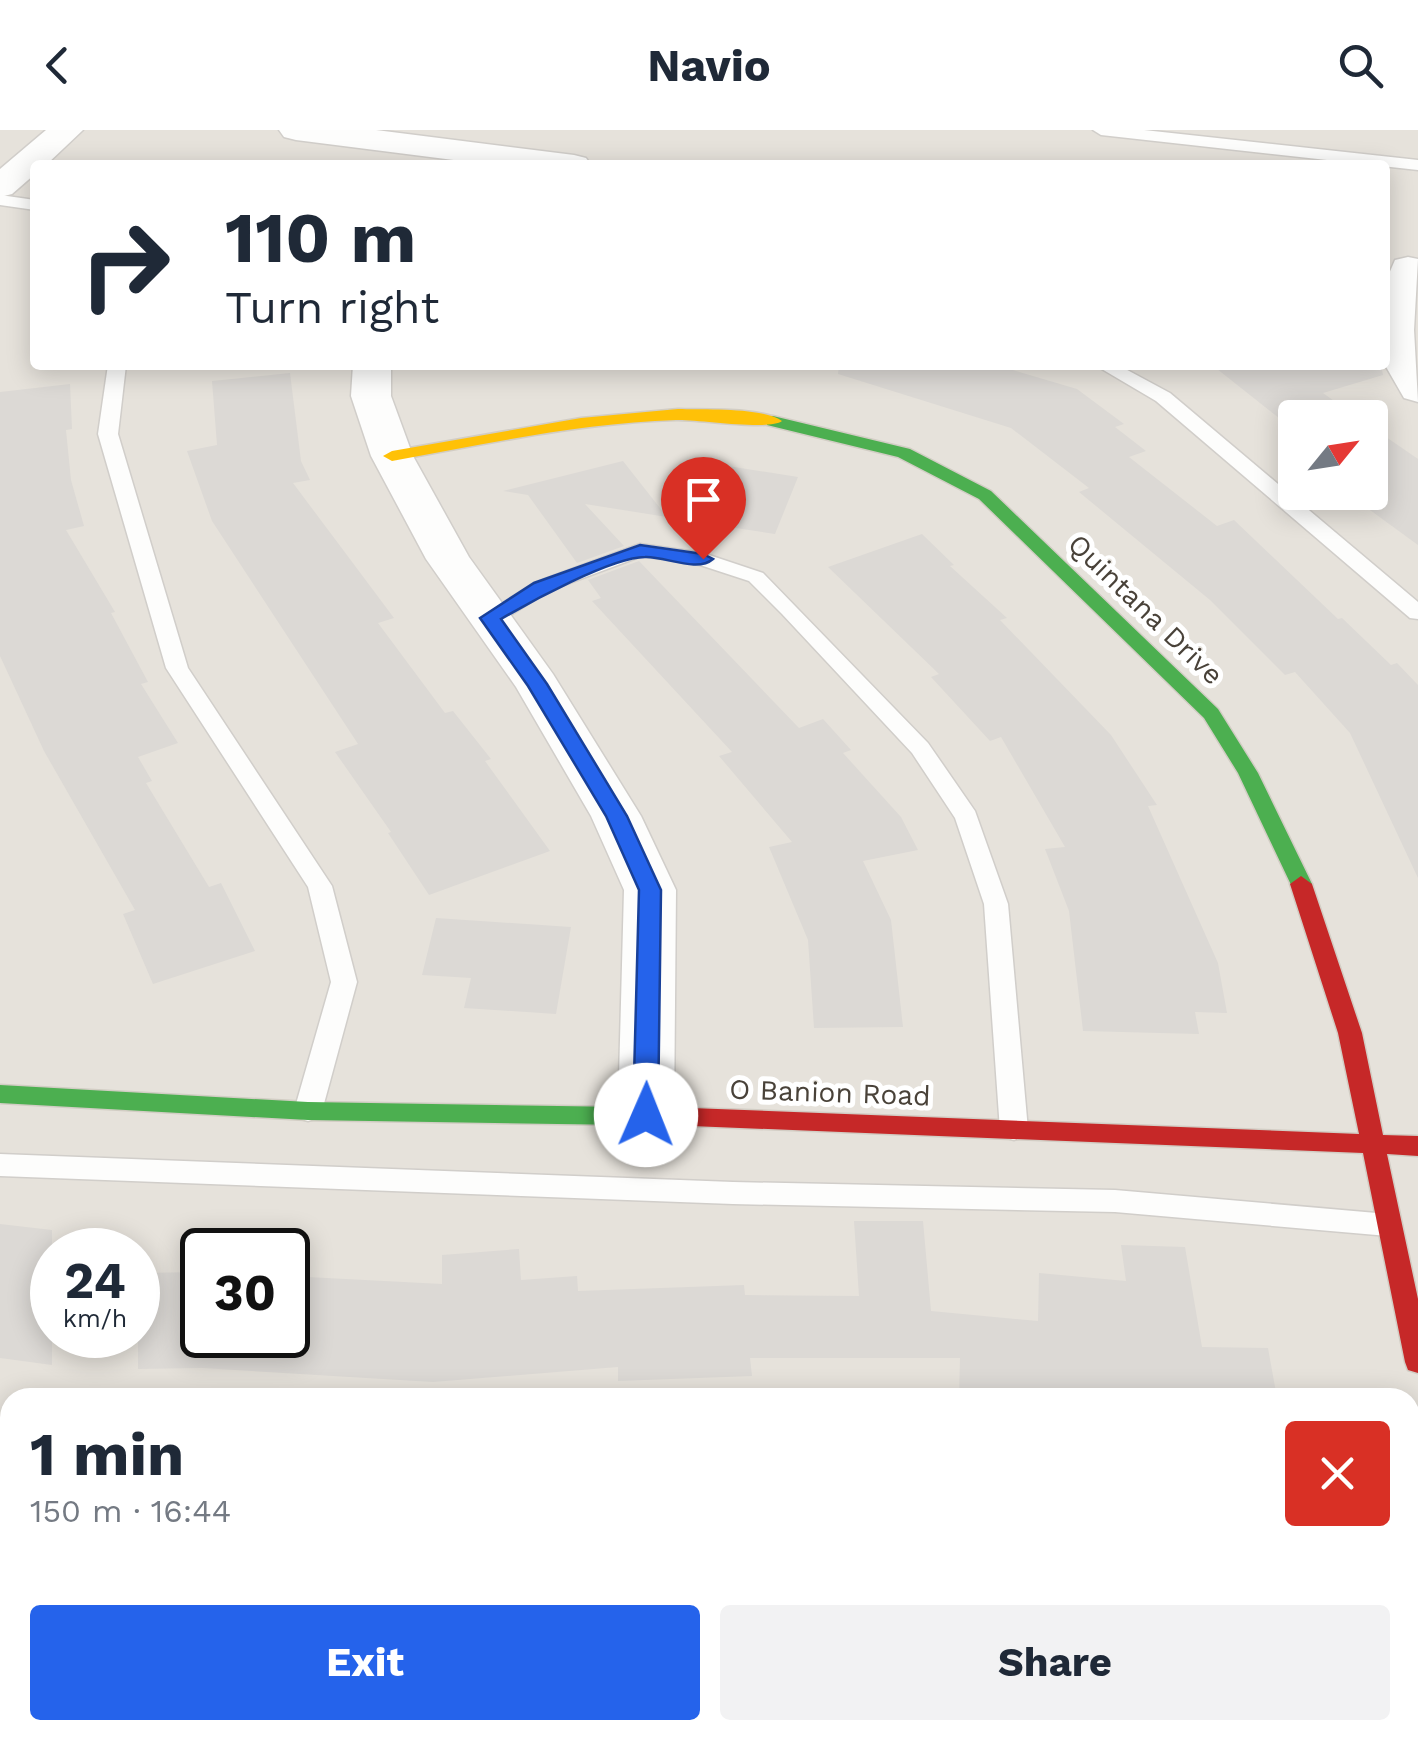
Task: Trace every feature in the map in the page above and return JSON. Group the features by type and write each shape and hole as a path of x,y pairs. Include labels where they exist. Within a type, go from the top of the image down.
{"street":[{"path":"31,160 66,130"},
{"path":"296,130 477,159"},
{"path":"0,187 30,161"},
{"path":"1404,267 1392,318 1404,369 1418,390"},
{"path":"372,370 372,396 392,456 448,559 537,684 616,816 650,890 646,1115"},
{"name":"Quintana Drive","path":"392,456 611,420 752,418 905,450 943,467 985,496 1211,714 1248,773 1296,869 1344,1015 1418,1362"},
{"name":"O Banion Road","path":"0,1094 308,1111 646,1115 1418,1146"}],"lane":[{"path":"1101,130 1373,160"},
{"path":"1390,162 1418,165"},
{"path":"0,200 30,204"},
{"path":"116,370 108,434 178,668 320,886 344,982 308,1111"},
{"path":"1113,370 1163,397 1418,613"},
{"path":"490,618 541,587 640,550 703,559 756,577 790,609 920,748 967,817 996,904 1014,1130"},
{"path":"0,1166 732,1193 1115,1201 1388,1225"}],"shaded area":[{"path":"0,130 1418,130 1418,1388 0,1388"}],"building":[{"path":"838,370 1013,370 1077,389 1124,424 1115,427 1146,451 1129,457 1217,526 1234,520 1338,619 1342,618 1391,665 1397,663 1418,685 1418,878 1350,733 1295,672 1285,675 1210,600 1079,492 1089,488 1011,428 838,374"},
{"path":"1218,370 1382,370 1383,375 1323,393 1333,400 1278,400 1278,417"},
{"path":"290,373 301,461 310,480 293,483 394,618 378,623 445,713 453,711 491,759 485,761 550,851 429,895 335,752 358,744 212,521 187,451 217,445 212,381"},
{"path":"70,384 72,429 66,430 71,480 84,526 66,530 115,612 111,613 148,682 141,684 178,743 138,757 152,781 146,783 209,887 221,883 255,951 153,984 123,914 135,910 44,751 0,656 0,392"},
{"path":"1388,438 1418,459 1418,545 1370,510 1388,510"},
{"path":"623,461 667,517 585,504 624,546 577,563 528,495 503,491"},
{"path":"703,462 798,477 775,534 676,519"},
{"path":"922,534 954,565 950,566 1007,618 1000,620 1111,735 1157,805 1148,806 1218,963 1227,1013 1195,1012 1199,1034 1083,1031 1069,911 1045,849 1065,847 1001,737 990,741 931,677 939,674 828,567"},
{"path":"639,561 799,728 823,719 851,750 843,753 901,817 918,850 863,861 891,920 903,1027 814,1028 808,940 769,847 792,842 719,756 732,752 592,601 601,598 588,580"},
{"path":"436,918 571,927 556,1014 464,1008 471,978 422,975"},
{"path":"854,1221 923,1221 931,1311 1038,1321 1039,1273 1126,1281 1121,1245 1185,1247 1202,1347 1268,1348 1275,1388 959,1388 960,1358 750,1358 752,1376 618,1381 618,1367 433,1382 202,1368 138,1369 138,1358 160,1358 160,1273 180,1272 180,1358 310,1358 310,1277 442,1284 442,1255 519,1249 521,1280 577,1276 578,1291 744,1285 745,1295 859,1296"},
{"path":"0,1224 35,1228 30,1228 30,1358 52,1358 52,1365 0,1358"}],"traffic: fast":[{"path":"773,421 904,453 985,495 1211,714 1248,773 1301,884"},
{"path":"0,1094 308,1111 691,1117"}],"traffic: slow":[{"path":"392,456 630,417 726,416 773,421"}],"traffic: jam":[{"path":"1301,884 1350,1033 1418,1362"},
{"path":"691,1117 1418,1146"}],"route":[{"path":"646,1115 650,890 616,816 537,684 490,618 541,587 640,550 703,559"}]}
